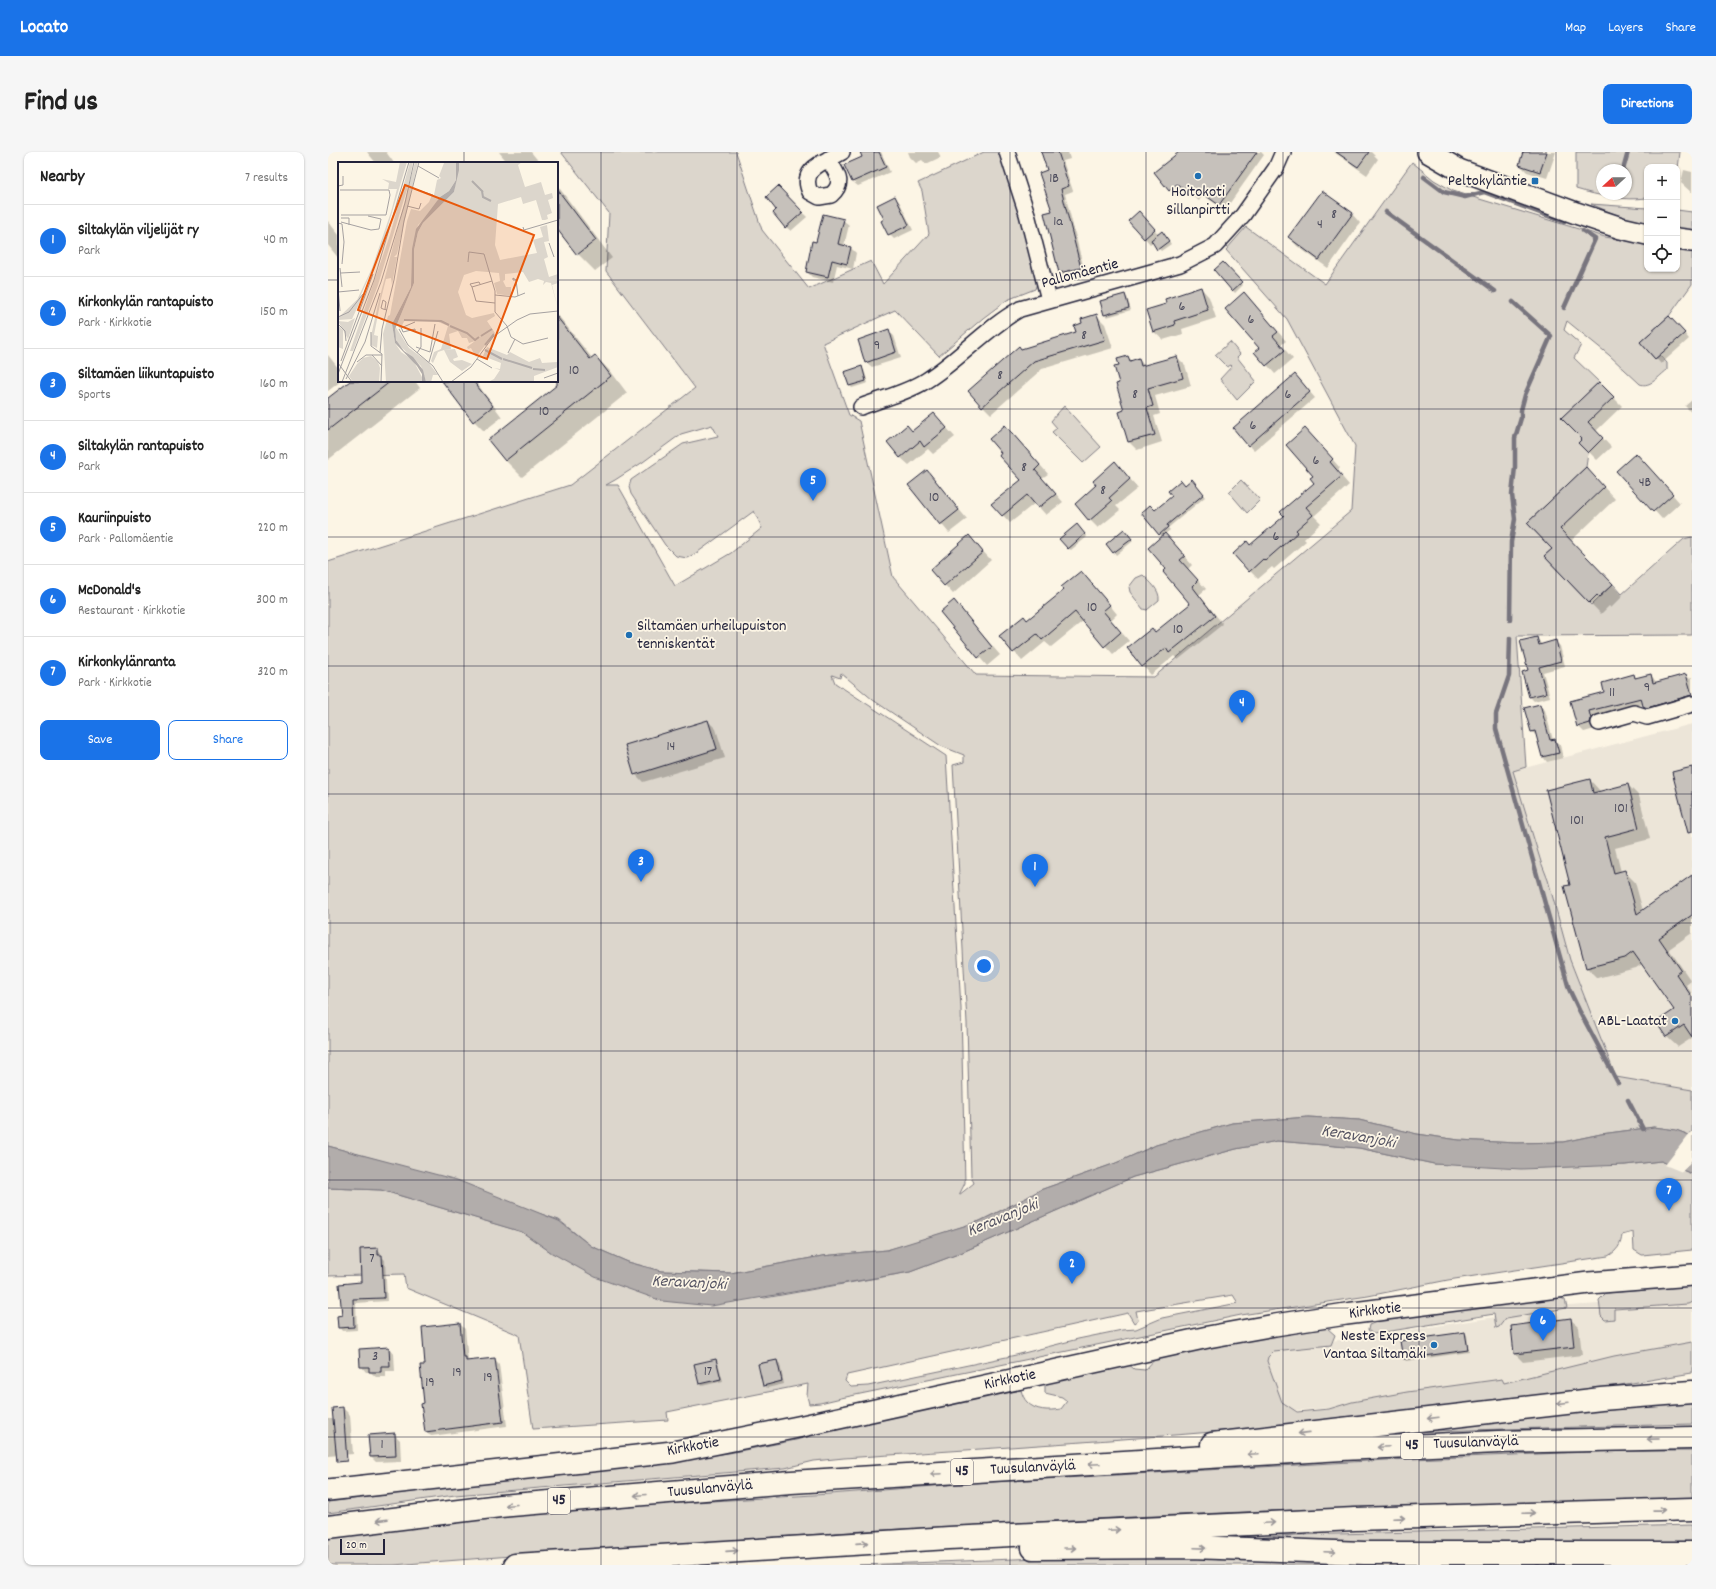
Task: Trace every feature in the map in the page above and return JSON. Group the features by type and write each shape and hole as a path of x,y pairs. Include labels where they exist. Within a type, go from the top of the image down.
{"highway":[{"path":"1601,1399 1692,1379"},
{"path":"1133,1462 1216,1443 1601,1399 1692,1392"},
{"name":"Tuusulanväylä","path":"328,1527 500,1506 767,1484 1342,1449 1490,1442 1692,1438"},
{"path":"515,1565 949,1538 1363,1519 1692,1509"},
{"path":"949,1538 1031,1548 1190,1547 1364,1553 1692,1553"},
{"path":"1364,1553 1451,1565"}],"street":[{"path":"828,160 842,152"},
{"path":"1007,152 1027,214 1049,300"},
{"name":"Pallomäentie","path":"861,407 914,388 926,381 952,363 1006,317 1020,309 1180,264 1215,246 1243,215 1276,168 1283,152"},
{"path":"1428,152 1459,170 1576,213 1621,228 1644,233"},
{"path":"1680,239 1692,241"},
{"path":"1599,723 1634,713 1647,717 1692,704"},
{"name":"Kirkkotie","path":"328,1485 673,1452 798,1427 1208,1337 1275,1325 1589,1283 1692,1275"}],"shaded area":[{"path":"561,152 736,152 762,230 809,289 871,261 883,284 929,234 922,191 918,183 984,152 999,152 1018,210 1037,283 1035,289 1007,300 983,318 939,356 895,310 823,343 849,415 859,421 893,577 976,675 1154,677 1351,511 1355,446 1287,319 1226,250 1246,227 1325,284 1412,162 1434,180 1453,191 1605,237 1644,244 1644,272 1680,272 1680,250 1692,252 1692,284 1669,316 1640,342 1655,359 1660,355 1667,363 1667,370 1651,383 1644,385 1640,384 1609,355 1567,321 1564,330 1581,345 1574,358 1599,382 1562,418 1582,439 1588,453 1586,467 1527,523 1552,549 1544,556 1591,605 1613,584 1622,594 1684,539 1692,537 1692,635 1517,636 1526,767 1513,771 1548,880 1570,960 1616,1077 1692,1090 1692,1131 1689,1135 1676,1130 1654,1127 1601,1134 1563,1142 1516,1143 1459,1140 1417,1134 1359,1120 1308,1117 1232,1123 1156,1145 1116,1163 1040,1190 980,1221 915,1242 887,1250 822,1256 731,1273 661,1271 628,1262 591,1246 559,1220 379,1160 328,1146 328,562 570,485 695,388 606,271 609,213","holes":["712,425 718,436 683,444 631,480 629,487 631,494 665,545 676,556 687,558 698,552 754,511 762,528 731,553 675,586 618,485 606,485 643,462 681,434","841,673 873,700 941,746 964,755 964,762 953,765 967,1023 971,1176 974,1183 959,1195 965,1183 961,1008 946,756 835,683 832,675 840,678"]},
{"path":"1576,152 1680,152 1679,164 1644,164 1644,198 1632,199 1632,164 1596,164 1596,194 1576,189"},
{"path":"1591,204 1644,208 1644,225 1628,220"},
{"path":"1680,210 1692,212 1692,234 1680,232"},
{"path":"1230,342 1240,354 1237,357 1256,381 1237,400 1220,379 1232,366 1227,367 1215,355"},
{"path":"1064,406 1101,447 1083,463 1052,432 1057,428 1051,421"},
{"path":"1241,480 1260,500 1247,513 1229,492"},
{"path":"1143,575 1154,586 1159,596 1159,600 1147,610 1143,609 1130,592 1129,587 1136,578"},
{"path":"1692,724 1692,1090 1616,1077 1570,960 1548,880 1513,771"},
{"path":"1277,1141 1359,1148 1434,1164 1625,1165 1661,1161 1692,1174 1692,1250 1642,1255 1634,1250 1633,1232 1622,1235 1621,1242 1618,1247 1608,1256 1448,1280 1368,1296 1241,1315 820,1403 809,1404 807,1396 808,1384 667,1412 668,1420 533,1429 519,1335 406,1288 404,1274 328,1276 328,1188 381,1190 523,1232 552,1253 765,1298 910,1272 958,1254 1133,1177 1236,1149","holes":["1233,1295 1238,1303 1162,1318 1136,1329 1122,1330 1078,1339 1016,1355 868,1386 851,1387 845,1381 847,1375 1128,1313 1134,1323 1138,1320 1136,1311"]},
{"path":"1692,1286 1692,1302 1688,1304 1614,1309 1614,1319 1605,1320 1601,1316 1599,1300 1606,1293"},
{"path":"1559,1297 1565,1300 1567,1308 1506,1318 1499,1327 1496,1328 1494,1314 1373,1334 1368,1330 1369,1325 1379,1321"},
{"path":"1692,1298 1692,1347 1403,1403 1288,1411 1253,1349 1350,1339 1569,1306"},
{"path":"1327,1328 1335,1335 1331,1345 1274,1351 1268,1357 1267,1361 1282,1402 1297,1412 1329,1409 1352,1402 1407,1392 1502,1379 1504,1383 1614,1356 1692,1342 1692,1373 1548,1396 1442,1410 1357,1419 1015,1447 844,1458 814,1461 785,1468 455,1495 328,1513 328,1502 729,1453 796,1440 845,1426 989,1395 1021,1390 1026,1401 1038,1409 1061,1409 1067,1401 1062,1397 1045,1393 1045,1384 1051,1380 1127,1363 1134,1369 1145,1370 1156,1358 1298,1331"},
{"path":"1692,1398 1692,1424 1393,1432"},
{"path":"1614,1451 1692,1451 1692,1499 1266,1511 1131,1517 864,1531 393,1565 328,1565 328,1538 411,1527 595,1508 830,1494 973,1483 1387,1460"},
{"path":"1692,1525 1692,1549 1238,1539 1296,1535"},
{"path":"1208,1556 1355,1565 859,1565 1066,1557"},
{"path":"1506,1564 1663,1565 1509,1565"}],"water":[{"name":"Keravanjoki","path":"1308,1117 1359,1120 1417,1134 1459,1140 1516,1143 1563,1142 1601,1134 1654,1127 1676,1130 1692,1136 1692,1174 1661,1161 1625,1165 1521,1169 1434,1164 1359,1148 1277,1141 1236,1149 1133,1177 958,1254 910,1272 711,1306 662,1301 595,1277 552,1253 522,1232 381,1190 328,1188 328,1146 457,1180 559,1221 591,1246 628,1262 661,1271 731,1273 822,1256 887,1250 980,1221 1040,1190 1116,1163 1156,1145 1232,1123"}],"pier":[{"path":"1690,1133 1692,1134 1692,1160 1682,1172 1665,1165"}],"building":[{"path":"860,152 879,152 886,167 852,182 844,165 862,157"},
{"path":"1041,152 1058,152 1069,186 1061,189 1081,268 1059,273 1044,213 1052,211 1039,173 1047,170"},
{"name":"Hoitokoti Sillanpirtti","path":"1179,152 1257,152 1219,205 1198,190 1193,196 1177,184 1169,191 1154,172"},
{"path":"1336,152 1369,152 1358,167"},
{"path":"1523,152 1547,152 1540,172 1519,165"},
{"path":"778,186 803,212 785,228 773,213 776,210 766,197"},
{"path":"558,190 596,240 577,255 558,230"},
{"path":"1322,191 1353,213 1319,260 1288,237"},
{"path":"895,196 909,225 888,235 881,221 884,219 877,205"},
{"path":"1139,211 1155,229 1144,239 1128,221"},
{"path":"823,214 844,219 838,244 851,247 847,264 832,260 828,277 806,272 812,241 816,242"},
{"path":"1162,231 1169,241 1157,250 1151,240"},
{"path":"1223,262 1242,282 1232,291 1214,270"},
{"path":"1201,287 1208,310 1174,321 1175,325 1153,332 1146,310 1166,304 1165,299"},
{"path":"1244,292 1278,332 1273,336 1285,350 1266,366 1254,352 1259,348 1225,309"},
{"path":"1125,294 1129,308 1104,315 1100,301"},
{"path":"1097,314 1105,340 1034,361 982,407 968,391 1019,346 1021,349 1076,332 1074,326 1082,323 1081,319"},
{"path":"1669,316 1685,333 1655,359 1640,342"},
{"path":"558,318 590,359 595,355 611,376 505,461 488,440 557,385"},
{"path":"889,329 896,352 865,363 858,340"},
{"path":"1128,356 1130,361 1139,358 1141,366 1177,356 1183,378 1148,388 1153,406 1147,408 1155,435 1128,442 1119,412 1124,410 1116,384 1119,383 1114,366 1119,365 1117,359"},
{"path":"862,366 866,381 849,386 844,372"},
{"path":"1295,374 1310,392 1248,446 1233,428"},
{"path":"349,382 390,382 328,430 328,398"},
{"path":"443,382 474,382 493,406 473,422"},
{"path":"1599,382 1614,397 1588,422 1603,438 1588,453 1578,443 1582,439 1561,418"},
{"path":"934,413 947,428 924,447 920,441 900,458 887,442 907,425 912,431"},
{"path":"1005,425 1040,465 1035,470 1056,494 1038,508 1027,495 1002,516 991,504 1021,480 999,456 1001,453 989,439"},
{"path":"1305,428 1333,459 1330,462 1342,476 1306,507 1313,515 1296,530 1298,532 1265,561 1263,559 1249,572 1233,554 1247,541 1250,545 1284,516 1280,512 1314,483 1310,478 1313,476 1286,445"},
{"path":"1636,453 1673,494 1653,512 1616,471"},
{"path":"1115,461 1130,479 1109,498 1112,501 1089,521 1075,504 1096,485 1093,481"},
{"path":"1586,467 1604,487 1560,529 1613,584 1599,597 1597,595 1589,603 1544,556 1552,549 1527,523"},
{"path":"927,470 959,510 940,525 908,485"},
{"path":"1192,479 1204,494 1167,525 1168,527 1159,535 1141,513 1150,505 1155,510 1172,496 1168,491 1181,480 1185,485"},
{"path":"1077,524 1085,534 1068,549 1059,539"},
{"path":"1124,529 1132,539 1113,553 1106,544"},
{"path":"1165,533 1185,556 1180,560 1198,580 1192,586 1215,616 1169,653 1166,648 1142,667 1127,648 1152,628 1155,632 1190,604 1163,572 1166,569 1148,548"},
{"path":"969,535 983,552 944,586 930,570"},
{"path":"1081,571 1110,605 1103,611 1121,632 1104,647 1075,612 1042,640 1037,634 1013,653 999,636 1024,616 1027,620 1064,590 1061,587"},
{"path":"954,600 992,647 978,658 940,612"},
{"path":"1537,637 1539,645 1556,640 1561,661 1539,667 1546,693 1529,697 1522,672 1528,670 1520,641"},
{"path":"1634,674 1635,678 1651,674 1653,683 1686,674 1692,695 1647,708 1643,706 1641,698 1589,711 1591,719 1590,723 1577,727 1570,701 1604,692 1602,683"},
{"path":"1540,704 1550,740 1555,739 1559,753 1542,757 1535,731 1531,732 1524,708"},
{"path":"708,720 717,749 634,775 625,745"},
{"path":"1692,767 1692,832 1688,833 1672,772"},
{"path":"1590,779 1593,793 1628,784 1639,828 1605,837 1614,873 1625,870 1637,914 1692,875 1692,915 1659,938 1681,970 1676,974 1692,997 1692,1037 1684,1025 1666,1037 1656,1022 1674,1010 1633,952 1625,958 1586,968 1564,886 1570,885 1546,790"},
{"path":"378,1248 378,1255 382,1255 384,1298 353,1299 354,1327 338,1328 337,1316 342,1315 339,1284 361,1282 360,1249"},
{"path":"1571,1318 1574,1347 1514,1354 1511,1326"},
{"path":"460,1323 463,1357 466,1357 466,1361 495,1358 503,1422 425,1432 421,1404 424,1403 420,1365 425,1365 422,1327"},
{"name":"Neste Express Vantaa Siltamäki","path":"1465,1332 1468,1350 1403,1359 1400,1341"},
{"path":"389,1347 390,1366 381,1366 381,1372 369,1372 369,1367 360,1367 359,1349"},
{"path":"716,1359 721,1379 699,1384 694,1364"},
{"path":"777,1360 782,1381 763,1386 758,1364"},
{"path":"343,1407 347,1461 337,1462 332,1408"},
{"path":"395,1433 396,1456 370,1457 368,1435"}],"waterway":[{"path":"1625,164 1628,152"},
{"path":"1424,177 1444,192 1465,197 1484,192 1564,222"},
{"path":"1386,212 1495,291"},
{"path":"1564,308 1595,239 1583,231"},
{"path":"1510,620 1511,542 1515,519 1512,495 1515,467 1515,438 1521,418 1521,410 1525,395 1551,336 1513,302"},
{"path":"1510,638 1509,676 1496,714 1496,729 1569,989 1618,1083"},
{"path":"1628,1100 1643,1129"}],"place":[{"name":"Hoitokoti Sillanpirtti","path":"1198,176"},
{"name":"Peltokyläntie","path":"1535,181"},
{"name":"Kauriinpuisto","path":"813,501"},
{"name":"Siltamäen urheilupuiston tenniskentät","path":"629,635"},
{"name":"Siltakylän rantapuisto","path":"1242,723"},
{"name":"Siltamäen liikuntapuisto","path":"641,882"},
{"name":"Siltakylän viljelijät ry","path":"1035,887"},
{"name":"ABL-Laatat","path":"1675,1021"},
{"name":"Kirkonkylänranta","path":"1669,1211"},
{"name":"Kirkonkylän rantapuisto","path":"1072,1284"},
{"name":"McDonald's","path":"1543,1341"},
{"name":"Neste Express Vantaa Siltamäki","path":"1434,1345"}]}
